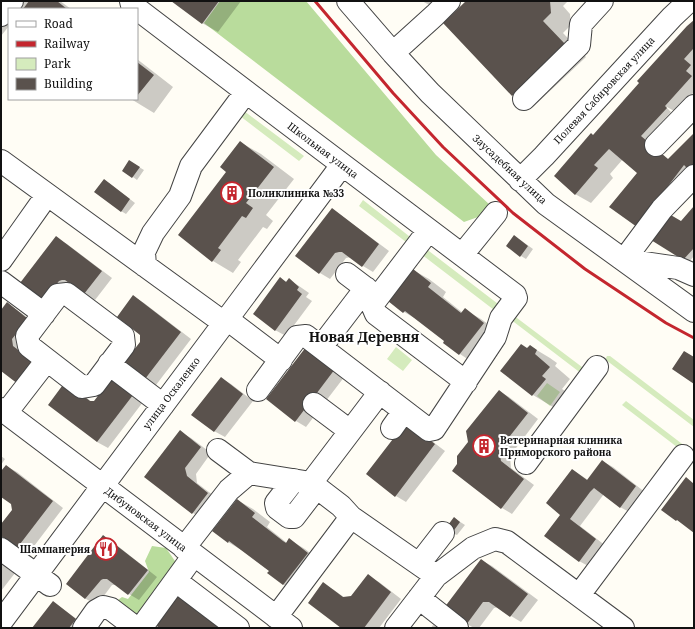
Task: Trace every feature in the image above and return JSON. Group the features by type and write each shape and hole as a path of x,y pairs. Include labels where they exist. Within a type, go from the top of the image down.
{"street":[{"path":"1,15 12,1"},
{"name":"Заусадебная улица","path":"348,1 430,93 546,204 694,311"},
{"path":"393,53 449,1"},
{"path":"524,99 579,45 580,24 602,1"},
{"name":"Полевая Сабировская улица","path":"520,180 688,1"},
{"name":"Школьная улица","path":"138,11 515,296 501,318 495,337 466,382"},
{"path":"145,266 144,252 153,232 180,196 191,166 246,92"},
{"path":"656,145 694,106"},
{"path":"1,161 145,266 281,360"},
{"name":"улица Оскаленко","path":"1,622 43,580 103,486 342,165"},
{"path":"694,176 662,209 624,260 678,268 694,275"},
{"path":"1,260 47,195"},
{"path":"462,255 496,213"},
{"path":"321,347 429,230"},
{"path":"258,390 297,338 306,336 380,392 398,419 429,430 434,429 466,382 376,314 373,307 375,301 372,293 348,274"},
{"path":"1,282 44,314"},
{"path":"67,294 123,336 124,345 94,385 82,386 29,346 27,336 44,314 58,295 67,294"},
{"path":"4,411 47,360"},
{"path":"109,364 163,405"},
{"path":"526,463 597,366"},
{"path":"307,483 380,392"},
{"path":"314,404 350,431"},
{"name":"Дибуновская улица","path":"4,411 189,551 281,623"},
{"path":"218,450 249,473 307,483 342,506 351,518 427,570"},
{"path":"579,595 683,456"},
{"path":"142,628 176,581 189,551 229,490 249,473"},
{"path":"281,623 351,518"},
{"path":"396,628 418,598 427,570 442,533"},
{"path":"427,570 473,548 496,539 507,542 623,628"},
{"path":"1,549 43,580"},
{"path":"176,581 238,628"},
{"path":"418,598 457,628"},
{"path":"84,628 96,611 104,607 111,609 136,628"}],"green space":[{"path":"220,1 306,1 436,155 490,205 478,217 464,222 204,23"},
{"path":"244,111 304,156 299,161 240,116"},
{"path":"363,200 414,240 410,245 359,206"},
{"path":"425,248 502,307 498,313 421,254"},
{"path":"513,315 582,367 582,374 510,319"},
{"path":"396,347 412,360 403,371 387,359"},
{"path":"607,356 610,356 694,420 694,427 606,360"},
{"path":"547,383 560,392 550,406 537,396"},
{"path":"626,401 694,453 694,460 622,405"},
{"path":"152,546 166,548 177,564 133,623 114,603 122,597 128,599 149,572 145,561"}],"building":[{"path":"29,1 57,1 66,8 24,8"},
{"path":"171,1 219,1 202,24"},
{"path":"466,1 550,1 551,13 543,21 566,45 512,96 443,23"},
{"path":"694,20 694,51 693,49 684,59 691,65 686,71 692,76 665,106 667,108 641,136 668,159 694,133 694,169 691,172 684,165 637,227 609,207 637,173 609,149 594,165 598,168 575,195 554,176 591,133 593,135 639,83 637,81"},
{"path":"138,63 154,75 138,95"},
{"name":"Поликлиника №33","path":"240,141 274,167 246,203 253,208 246,218 242,216 218,248 221,250 212,262 178,235 226,172 220,167"},
{"path":"129,160 140,167 132,178 122,171"},
{"path":"104,179 130,199 121,212 94,192"},
{"path":"694,206 694,248 683,260 651,240 669,214 681,221"},
{"path":"332,208 379,244 362,267 342,252 339,252 335,253 319,274 295,256"},
{"path":"514,235 528,246 520,257 506,246"},
{"path":"56,236 102,271 84,294 65,280 62,280 59,281 43,301 20,283"},
{"path":"413,269 431,283 428,287 461,313 465,308 484,323 459,355 443,343 444,341 405,311 403,313 388,301"},
{"path":"280,277 286,282 289,278 299,287 297,290 302,294 275,331 253,314"},
{"path":"133,295 181,332 145,379 124,363 140,342 140,335 117,317"},
{"path":"7,302 28,319 12,339 13,346 34,362 18,384 1,371 1,310"},
{"path":"521,344 527,348 530,345 537,350 535,354 550,367 542,376 546,379 532,396 500,371"},
{"path":"306,347 335,369 295,422 266,399"},
{"path":"684,351 694,357 694,384 672,369"},
{"path":"221,377 243,394 214,432 191,415"},
{"path":"111,379 133,395 97,442 48,405 65,382 90,401 94,401"},
{"name":"Ветеринарная клиника Приморского района","path":"499,390 528,413 499,450 501,461 524,479 501,509 452,471 457,464 457,456 468,442 466,431"},
{"path":"406,422 435,444 395,497 366,474"},
{"path":"180,430 201,447 185,468 187,476 208,493 192,514 144,477"},
{"path":"602,460 636,486 620,508 594,488 590,492 570,519 596,539 579,562 544,536 560,515 546,503 572,469 587,480"},
{"path":"6,465 53,501 17,548 1,536 1,524 12,510 11,504 1,497 1,471"},
{"path":"686,477 694,484 694,533 661,510"},
{"path":"237,499 255,513 252,517 283,541 286,543 289,538 308,553 283,585 267,573 269,571 229,541 228,543 212,531"},
{"path":"454,517 460,522 452,533 445,529"},
{"path":"103,535 148,570 128,595 107,579 103,579 85,599 66,584"},
{"path":"481,559 528,594 510,617 489,602 483,602 466,625 444,608"},
{"path":"368,574 391,592 364,628 341,628 308,603 323,582 343,597 351,596"},
{"path":"179,595 223,628 159,628 156,625"},
{"path":"53,601 76,619 69,628 32,628"}],"railway":[{"path":"315,1 393,93 443,147 513,213 585,269 666,323 694,338"}],"place":[{"name":"Поликлиника №33","path":"232,193"},
{"name":"Ветеринарная клиника Приморского района","path":"484,446"},
{"name":"Шампанерия","path":"106,549"}],"district":[{"name":"Новая Деревня","path":"364,337"}]}
